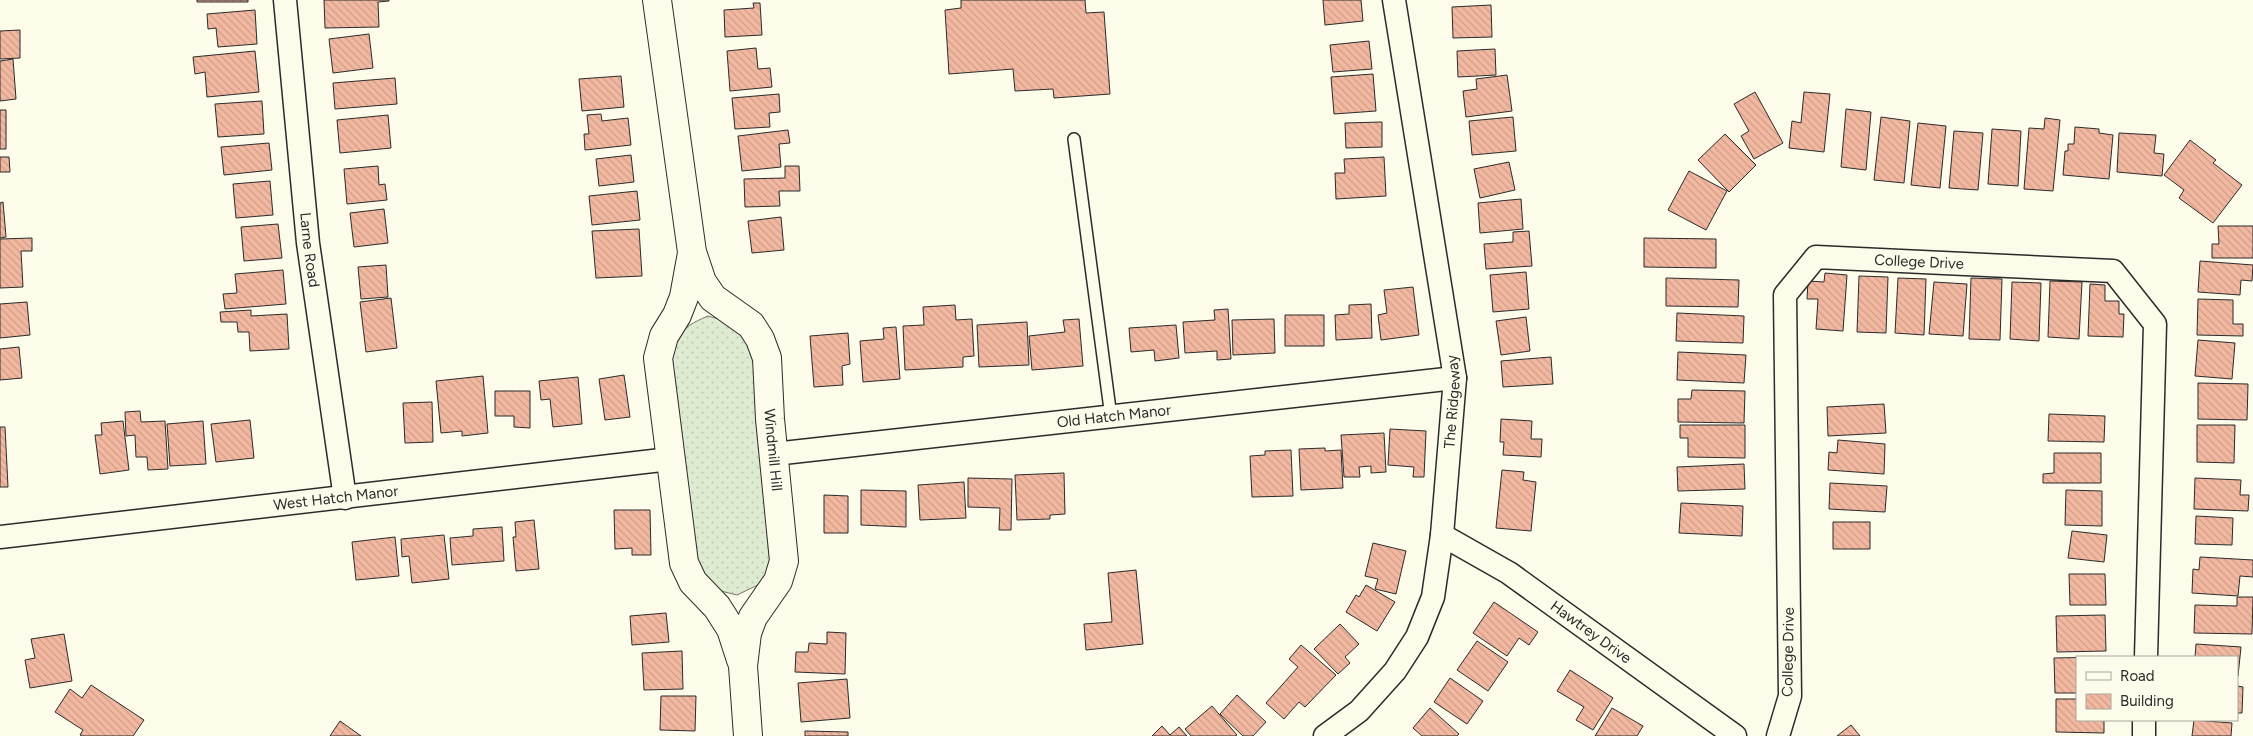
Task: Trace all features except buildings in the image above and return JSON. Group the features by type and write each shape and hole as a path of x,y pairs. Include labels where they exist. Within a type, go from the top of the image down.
{"street":[{"name":"Larne Road","path":"285,0 308,243 345,498"},
{"name":"Windmill Hill","path":"657,0 692,252 702,282 713,298 751,325 760,338 767,358 784,561 778,580 753,617 746,633 743,666 748,736"},
{"name":"The Ridgeway","path":"1325,736 1359,711 1395,671 1417,637 1433,597 1442,535 1456,378 1394,0"},
{"name":"Windmill Hill","path":"692,252 684,297 677,315 664,336 658,358 670,459 684,563 692,582 716,607 731,629 743,666"},
{"name":"College Drive","path":"1778,736 1790,696 1785,295 1816,257 2113,271 2156,324 2146,656"},
{"name":"Old Hatch Manor","path":"774,454 1456,378"},
{"name":"West Hatch Manor","path":"0,537 670,459"},
{"name":"Hawtrey Drive","path":"1442,535 1509,573 1735,736"},
{"path":"2144,721 2144,736"}],"lane":[{"path":"1074,139 1111,417"}],"green space":[{"path":"708,316 740,329 749,341 756,359 774,561 760,584 737,595 713,589 693,566 670,368 676,341 680,335 690,325"}]}
